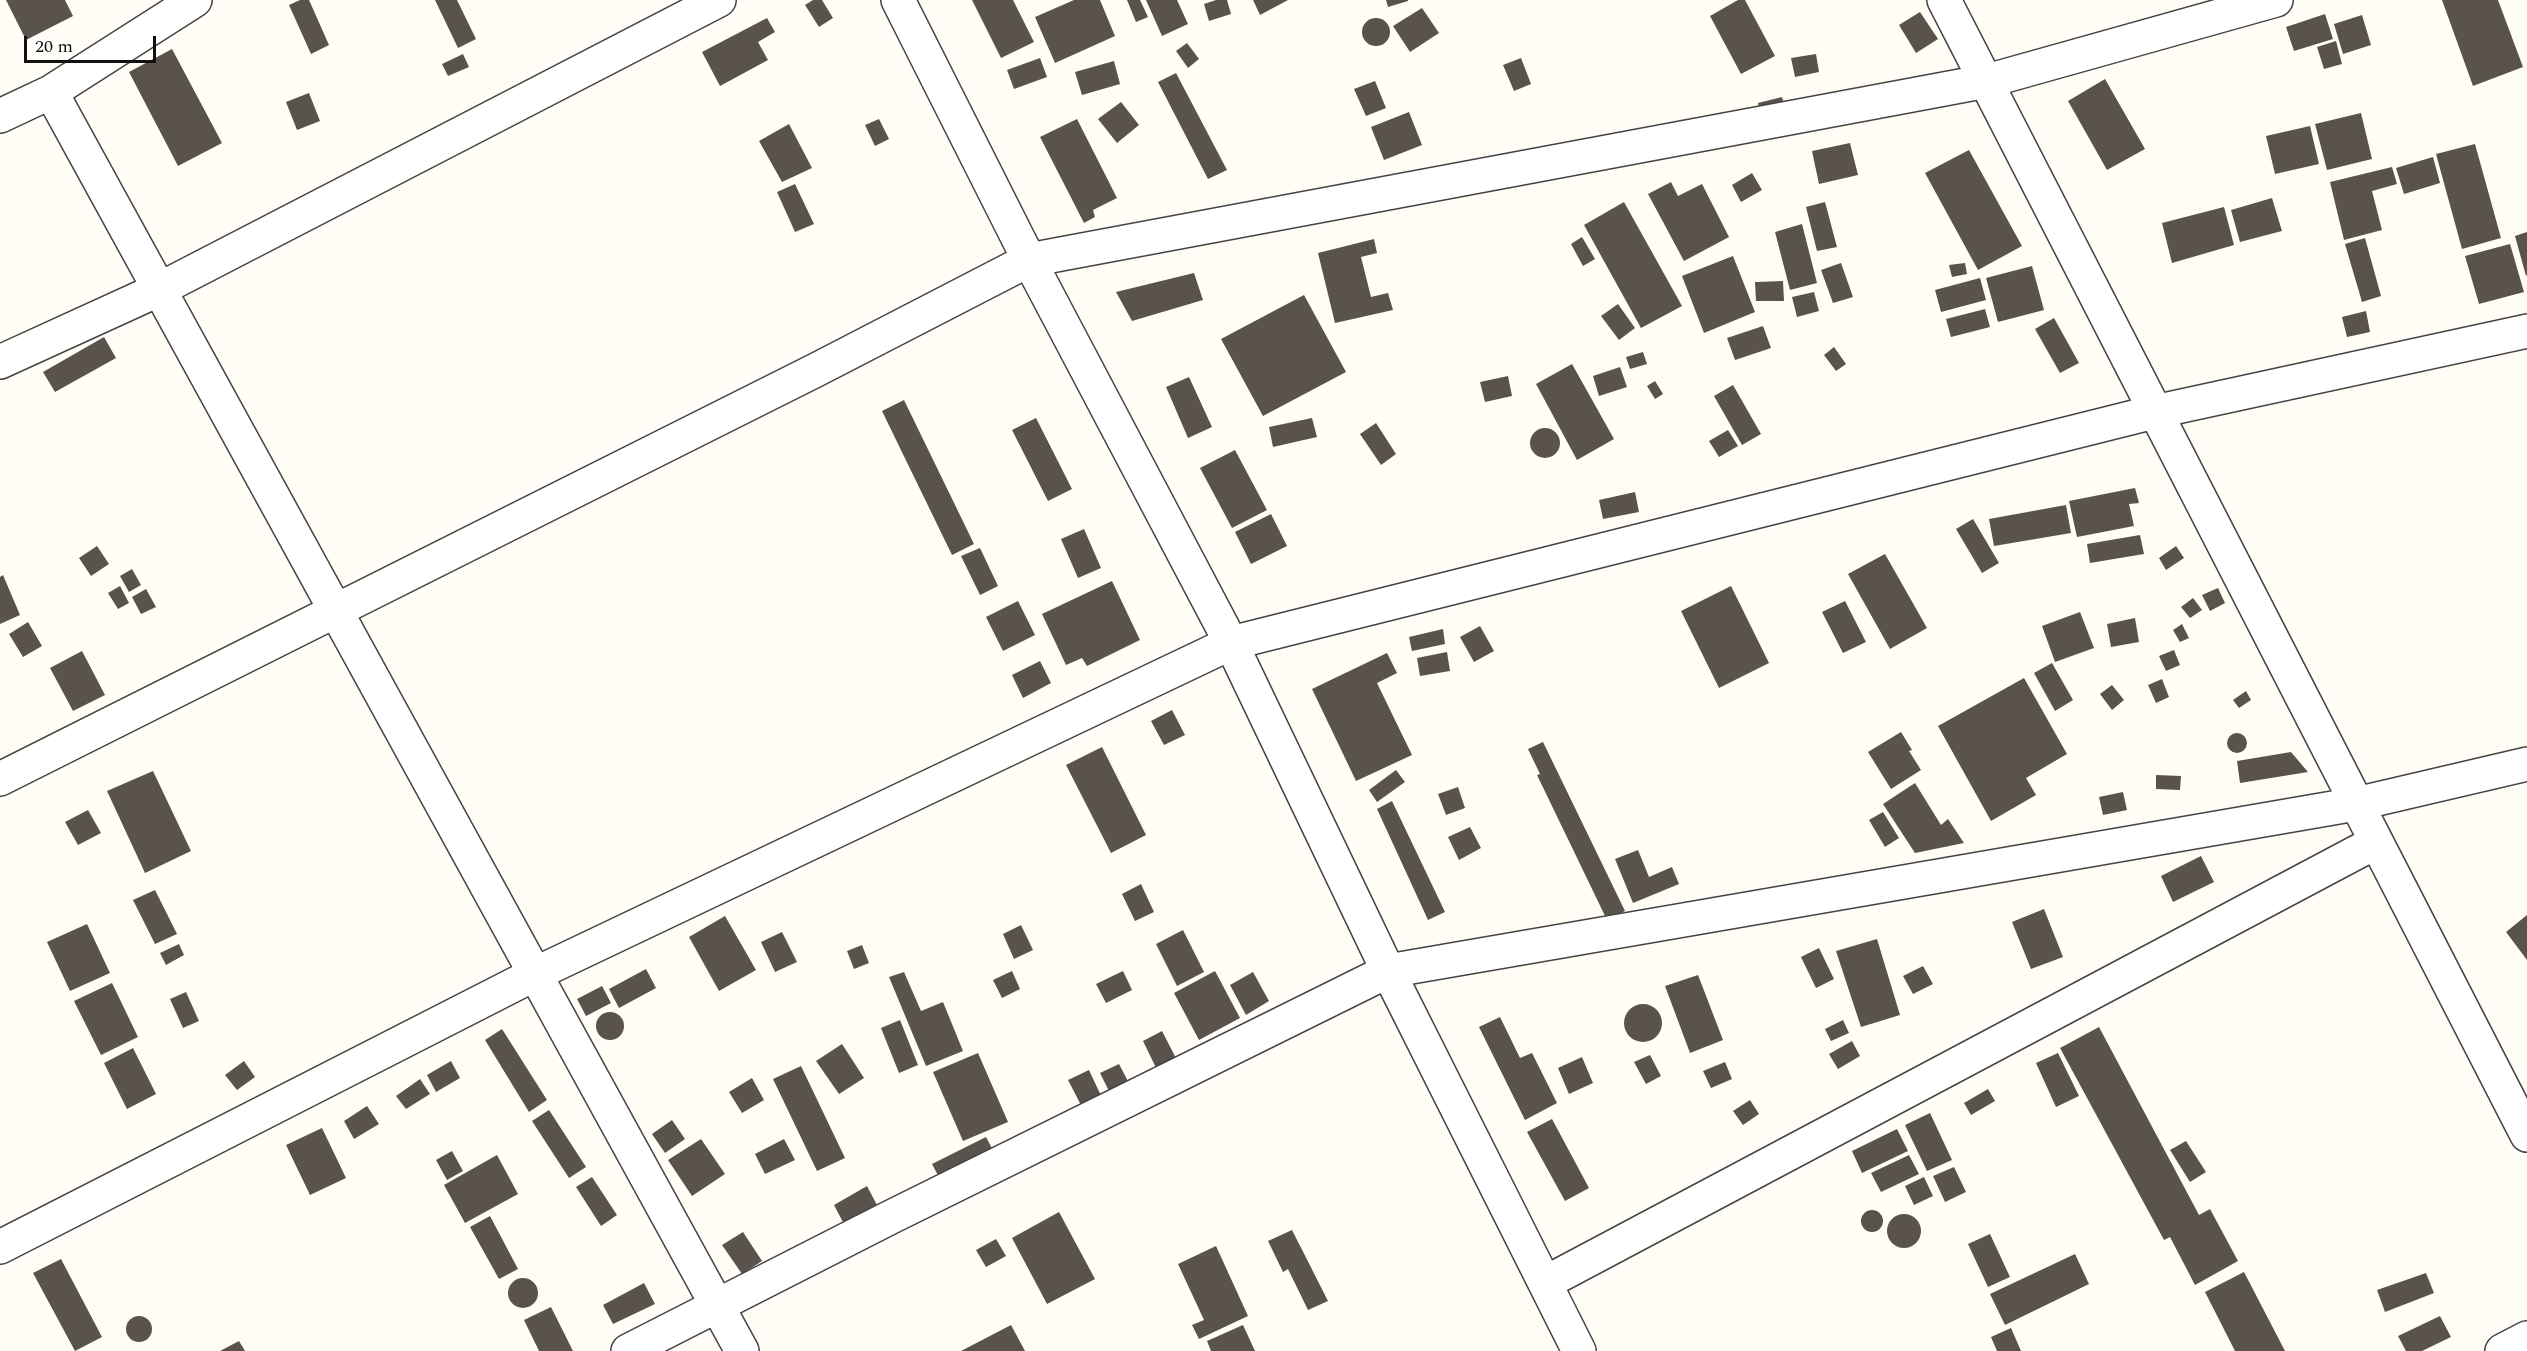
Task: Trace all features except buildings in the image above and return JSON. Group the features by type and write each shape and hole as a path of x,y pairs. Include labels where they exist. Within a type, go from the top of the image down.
{"street":[{"path":"0,116 51,92 195,0"},
{"path":"0,362 160,289 719,0"},
{"path":"898,0 1029,260 1231,643 1388,971 1579,1351"},
{"path":"1944,0 2527,1135"},
{"path":"0,779 806,375 1029,260 1987,81 2276,0"},
{"path":"51,92 742,1351"},
{"path":"0,1247 535,974 1231,643 2154,412 2527,330"},
{"path":"628,1351 1388,971 2356,804 2527,764"},
{"path":"1545,1282 2376,842"},
{"path":"2502,1351 2527,1338"}]}
